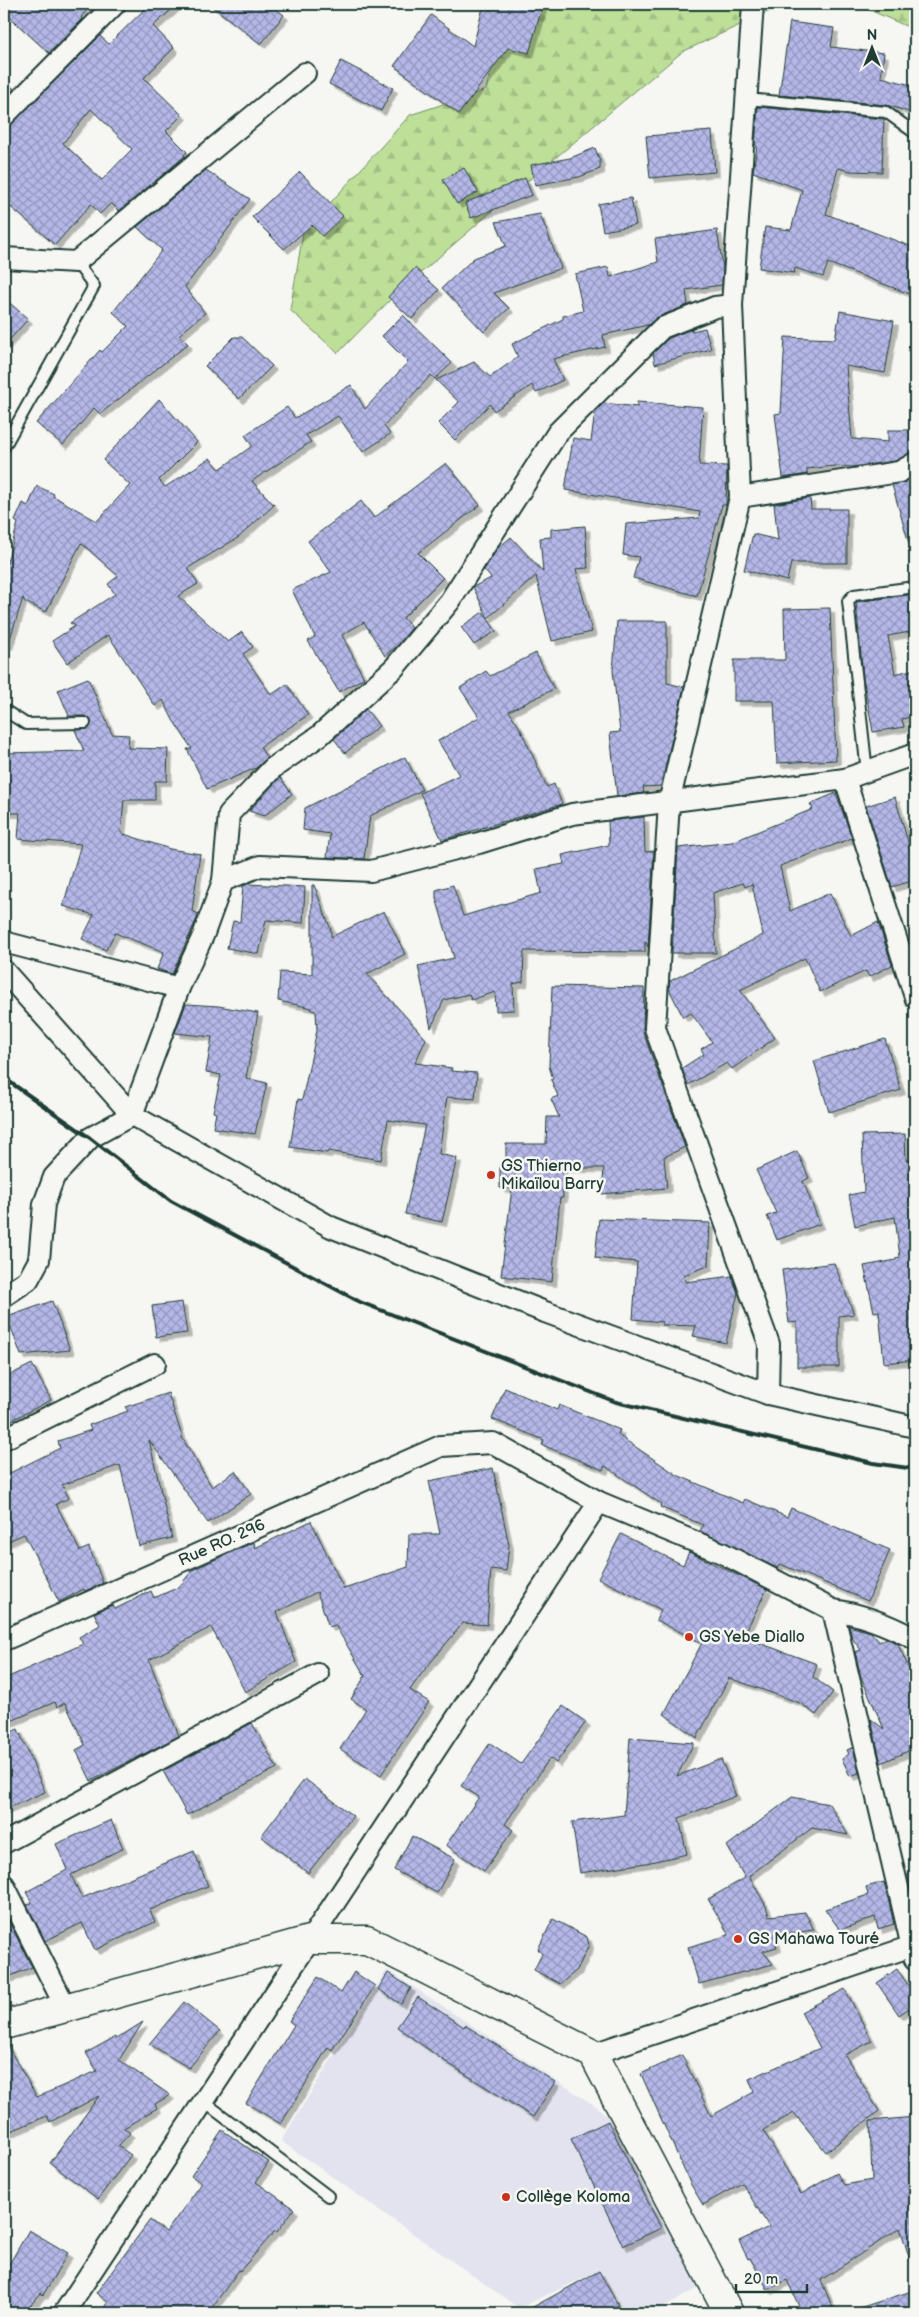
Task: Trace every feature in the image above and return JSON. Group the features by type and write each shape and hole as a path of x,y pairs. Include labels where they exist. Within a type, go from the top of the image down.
{"street":[{"path":"4,116 115,4"},
{"path":"754,4 732,305 740,497 670,803 654,1028 769,1344 768,1394"},
{"path":"4,258 76,262 305,73"},
{"path":"4,1296 28,1280 39,1260 44,1204 54,1177 90,1138 132,1115 180,988 204,936 223,881 230,814 273,768 319,736 394,668 450,601 558,432 662,328 715,307 732,305"},
{"path":"740,497 899,472 915,463"},
{"path":"223,881 260,866 371,871 479,843 572,814 845,780 915,754"},
{"path":"845,780 915,997"},
{"path":"4,942 180,988"},
{"path":"4,972 132,1115 331,1227 545,1312 768,1394 915,1427"},
{"path":"4,1439 155,1364"},
{"name":"Rue RO. 296","path":"4,1640 441,1446 493,1443 599,1502"},
{"path":"64,2313 599,1502 722,1553 833,1610 851,1613 886,1625 915,1639"},
{"path":"593,2054 914,1950 833,1610"},
{"path":"4,1843 318,1674"},
{"path":"4,1885 66,2008"},
{"path":"4,2025 309,1940 367,1940 593,2054 729,2313"}],"lane":[{"path":"747,98 886,112 915,133"},
{"path":"4,447 94,286 76,262"},
{"path":"867,772 848,601 854,595 915,587"},
{"path":"4,710 26,724 85,723"},
{"path":"204,2101 328,2196"}],"shaded area":[{"name":"Collège Koloma","path":"387,1970 597,2107 615,2123 698,2288 652,2313 627,2313 598,2271 519,2308 281,2141"}],"green space":[{"path":"507,4 785,4 682,52 395,295 338,353 290,310 303,233 410,115 486,90"},
{"path":"856,4 915,4 915,30"}],"building":[{"path":"4,4 92,4 81,17 83,19 49,53 4,12"},
{"path":"150,4 178,4 153,26 174,48 144,78 182,115 166,131 187,152 185,156 119,211 111,203 100,214 91,204 55,245 4,201 4,128 12,124 100,36 109,44","holes":["91,109 132,149 102,180 63,143"]},
{"path":"209,4 269,4 284,15 261,44"},
{"path":"484,4 543,4 529,53 508,48 459,114 394,66 431,15 473,46"},
{"path":"790,22 834,28 831,47 884,53 881,77 915,86 915,114 887,105 779,95"},
{"path":"341,61 393,88 381,111 329,84"},
{"path":"4,79 14,89 4,99"},
{"path":"758,107 884,119 882,172 850,171 838,168 826,214 915,248 915,296 828,263 823,277 795,268 794,273 759,268 765,227 791,230 802,190 753,172 757,146 755,145"},
{"path":"712,131 715,172 650,178 646,136"},
{"path":"595,148 600,161 600,169 579,177 535,185 531,165 570,158"},
{"path":"464,168 478,192 457,204 443,180"},
{"path":"206,170 250,199 185,287 205,313 179,335 188,344 100,414 94,408 63,445 36,423 100,350 102,352 128,326 113,312 162,250 137,227"},
{"path":"300,172 343,216 322,236 312,225 284,249 252,217"},
{"path":"525,178 532,195 471,218 465,203"},
{"path":"631,198 636,225 603,231 598,204"},
{"path":"540,214 561,268 494,293 509,308 484,332 442,288 474,258 506,246 496,222"},
{"path":"717,230 723,268 722,285 686,290 688,305 658,317 648,325 603,335 605,347 553,359 563,380 536,393 532,385 494,411 490,404 455,440 438,423 459,402 436,380 474,362 490,377 518,357 512,344 563,319 563,316 583,311 575,274 608,267 610,277 658,262 655,239"},
{"path":"415,268 439,290 412,319 388,297"},
{"path":"4,298 28,319 4,346"},
{"path":"840,311 894,321 885,373 846,366 852,439 888,442 888,430 915,430 915,451 895,461 852,467 835,466 807,469 807,474 783,478 775,414 781,413 785,337 835,339"},
{"path":"403,315 452,363 435,379 431,375 384,426 390,434 363,452 338,416 306,435 311,442 252,481 274,505 239,537 188,568 198,584 178,596 228,642 242,632 253,647 243,654 271,695 287,684 308,715 260,747 267,758 256,768 207,789 187,749 192,749 173,720 163,700 155,706 108,635 67,663 52,641 75,626 70,623 115,594 108,584 118,576 81,543 46,612 25,602 23,598 8,645 4,644 4,573 18,523 15,521 23,503 28,506 37,486 54,494 53,496 97,521 130,485 103,460 159,399 197,442 159,480 165,487 210,458 220,469 252,446 245,435 287,407 295,418 351,385 365,409 408,362 382,336"},
{"path":"705,328 711,349 655,364 653,353 669,338 692,329 692,331"},
{"path":"234,337 242,337 272,366 239,399 205,366"},
{"path":"637,402 703,407 699,465 727,466 726,505 722,505 697,596 633,578 639,557 623,555 626,524 699,518 700,512 565,490 573,438 591,441 595,412 604,403 637,407"},
{"path":"446,463 480,505 418,553 443,578 403,618 412,628 398,645 385,656 364,622 342,635 364,678 339,692 308,641 315,637 292,590 331,572 308,541 361,501 374,518"},
{"path":"915,476 915,546 910,547 892,485 905,482"},
{"path":"810,498 811,509 847,509 847,563 791,563 787,581 744,570 753,534 778,540 774,504"},
{"path":"585,526 588,568 576,569 592,632 552,641 536,576 488,618 473,587 491,578 484,570 497,549 511,537 543,572 540,538 551,537 551,529"},
{"path":"915,594 915,631 888,636 895,674 915,669 915,716 902,719 904,727 873,732 863,677 856,602"},
{"path":"830,608 836,760 777,763 774,701 734,701 734,660 785,660 784,609"},
{"path":"483,612 496,631 474,645 461,627"},
{"path":"617,621 667,621 667,683 684,687 661,786 643,787 644,793 617,796 610,733 620,732 613,671"},
{"path":"536,653 554,689 509,711 520,728 547,787 554,784 562,804 442,840 420,793 459,775 438,741 479,717 460,688 486,671 490,676"},
{"path":"88,678 112,734 129,735 128,748 168,749 167,781 155,781 155,800 124,800 121,833 170,849 200,854 192,911 199,914 172,974 157,969 164,952 115,933 106,950 82,939 94,915 63,906 81,844 18,839 20,813 6,813 4,753 84,751 75,730 89,729 91,720 85,716 69,716 58,690"},
{"path":"366,709 379,726 345,753 334,739"},
{"path":"405,757 422,790 370,816 364,859 327,857 330,834 303,830 305,808"},
{"path":"280,777 292,794 264,816 249,811"},
{"path":"836,793 852,838 780,866 790,911 830,893 851,936 878,922 892,965 869,977 866,971 820,992 805,958 740,990 775,1038 732,1069 727,1063 688,1085 682,1068 704,1054 701,1049 712,1042 691,1013 683,1017 669,989 670,981 763,935 752,884 745,887 743,883 713,893 716,953 672,953 678,848 732,842 813,809 810,804"},
{"path":"895,797 915,866 915,880 892,887 866,806"},
{"path":"644,817 645,852 654,851 648,947 645,941 645,952 524,951 523,982 513,984 514,1010 496,1011 495,992 471,1000 469,994 444,1000 431,1028 418,966 454,958 436,898 436,890 453,885 463,916 541,893 536,869 564,864 562,855 609,845 608,821"},
{"path":"248,884 305,887 303,923 266,920 259,954 227,948 233,921 240,922 243,886"},
{"path":"312,885 314,885 331,930 331,937 384,911 405,954 367,974 426,1039 415,1063 452,1068 451,1071 477,1073 475,1099 447,1097 439,1154 457,1158 442,1222 405,1214 425,1125 388,1120 381,1160 290,1147 298,1099 302,1100 317,1030 316,1011 311,1010 312,1008 278,1001 280,972 312,974"},
{"path":"552,986 644,988 643,1032 685,1147 664,1157 667,1188 602,1194 604,1168 562,1168 563,1198 560,1198 552,1282 501,1276 512,1188 500,1188 500,1163 506,1163 506,1144 546,1144 547,1117 559,1117 551,1099 558,1096 551,1080 553,1079 549,1066"},
{"path":"186,1004 218,1006 258,1013 246,1078 267,1083 255,1134 213,1128 216,1113 213,1112 221,1075 206,1072 212,1037 175,1033"},
{"path":"885,1039 901,1090 829,1112 814,1061"},
{"path":"905,1134 906,1161 915,1157 915,1360 884,1363 879,1311 874,1312 864,1266 896,1260 896,1258 900,1257 895,1217 855,1226 849,1195 864,1192 862,1135"},
{"path":"797,1151 809,1178 803,1181 820,1224 777,1240 767,1216 776,1213 756,1170"},
{"path":"599,1219 710,1223 708,1266 684,1275 685,1282 732,1276 738,1293 726,1343 693,1336 696,1326 662,1325 662,1322 633,1319 637,1262 595,1258"},
{"path":"834,1263 854,1314 839,1316 839,1367 797,1367 797,1322 789,1323 782,1270"},
{"path":"52,1301 70,1350 21,1355 7,1317"},
{"path":"182,1302 187,1333 156,1337 152,1306"},
{"path":"32,1364 51,1400 4,1424 4,1378"},
{"path":"505,1388 557,1410 559,1405 620,1430 618,1435 677,1475 743,1503 745,1499 787,1517 791,1508 890,1550 868,1601 780,1564 777,1568 700,1531 703,1525 660,1507 661,1504 605,1466 603,1470 542,1445 544,1440 492,1419"},
{"path":"168,1393 183,1439 212,1487 235,1471 251,1494 208,1523 149,1440 172,1538 139,1546 120,1465 62,1485 69,1498 56,1504 80,1551 89,1547 103,1583 85,1591 84,1589 59,1602 24,1534 4,1543 4,1476 60,1448 58,1441 91,1430 89,1425 128,1411 125,1407"},
{"path":"493,1468 509,1545 506,1571 491,1569 487,1625 463,1623 422,1673 410,1690 429,1702 381,1775 340,1749 366,1709 351,1699 365,1676 335,1625 329,1627 317,1592 277,1612 296,1662 245,1692 211,1627 149,1660 179,1736 91,1781 76,1750 85,1745 65,1703 57,1707 55,1702 4,1724 4,1679 83,1644 79,1637 100,1625 94,1613 113,1605 115,1609 151,1591 154,1598 179,1587 190,1571 254,1542 255,1548 311,1521 344,1589 408,1567 409,1534 440,1534 429,1481"},
{"path":"621,1534 683,1565 689,1552 767,1589 743,1637 817,1664 813,1677 833,1692 816,1715 800,1703 729,1678 697,1738 664,1714 702,1643 656,1620 661,1610 598,1578"},
{"path":"849,1626 871,1632 879,1642 887,1638 898,1644 915,1682 915,1748 881,1763 871,1719 884,1729 861,1677 855,1652 861,1650 852,1638"},
{"path":"563,1706 586,1722 556,1763 550,1758 505,1824 513,1830 484,1871 446,1845 479,1797 461,1786 490,1743 521,1764"},
{"path":"252,1723 277,1768 187,1815 163,1771"},
{"path":"18,1729 45,1792 4,1810 4,1735"},
{"path":"630,1738 694,1743 677,1776 721,1759 736,1796 679,1818 687,1854 646,1863 580,1873 572,1822 624,1815"},
{"path":"853,1747 859,1773 850,1776 842,1759 849,1754 847,1750"},
{"path":"305,1779 353,1816 308,1873 261,1836"},
{"path":"792,1797 829,1804 848,1835 812,1828 749,1876 766,1906 769,1916 805,1912 814,1930 774,1935 777,1947 763,1951 773,1964 699,1984 688,1947 729,1935 708,1899 745,1878 727,1846"},
{"path":"111,1820 123,1848 71,1875 82,1898 194,1851 208,1886 150,1910 155,1922 95,1950 82,1923 45,1941 27,1905 32,1903 26,1892 67,1870 56,1844"},
{"path":"412,1836 455,1859 437,1893 394,1870"},
{"path":"915,1873 915,1909 907,1875"},
{"path":"884,1882 894,1924 878,1929 875,1917 840,1930 825,1909 868,1895 866,1887"},
{"path":"4,1915 32,1967 4,1979"},
{"path":"553,1919 587,1937 589,1945 577,1970 560,1984 534,1970 542,1954 538,1949"},
{"path":"897,1969 915,1995 915,2004 899,2015 877,1983"},
{"path":"354,1972 375,1986 332,2050 328,2047 281,2124 246,2103 294,2025 289,2021 318,1977 341,1993"},
{"path":"388,1973 411,1988 401,2004 378,1989"},
{"path":"845,1989 872,2041 845,2055 879,2111 826,2152 794,2113 763,2130 801,2194 837,2173 844,2185 872,2180 870,2121 915,2117 915,2262 911,2263 900,2228 821,2280 835,2313 802,2313 787,2280 768,2290 739,2241 769,2227 742,2183 703,2205 690,2183 641,2074 682,2055 711,2116 754,2092 749,2079 820,2048 801,2012"},
{"path":"418,1997 555,2082 533,2117 443,2060 397,2027"},
{"path":"184,2002 220,2031 189,2068 149,2044"},
{"path":"143,2022 119,2060 170,2095 155,2104 157,2108 124,2128 130,2133 118,2146 131,2155 98,2199 50,2163 99,2096 50,2122 47,2116 4,2134 4,2040 37,2097 97,2071 86,2053 115,2037 116,2039"},
{"path":"608,2121 661,2228 623,2246 571,2139"},
{"path":"222,2130 269,2162 256,2182 294,2209 277,2232 275,2231 239,2270 208,2313 100,2313 108,2302 96,2293 150,2220 166,2232 202,2183 191,2176"},
{"path":"29,2230 68,2253 43,2295 41,2293 24,2313 4,2313 4,2273"},
{"path":"599,2271 618,2305 603,2313 522,2313"},
{"path":"915,2290 915,2313 856,2313 856,2309"}],"railway":[{"path":"4,1078 90,1138 171,1201 360,1302 616,1402 873,1463 915,1469"}],"place":[{"name":"GS Thierno Mikaïlou Barry","path":"491,1175"},
{"name":"GS Yebe Diallo","path":"689,1637"},
{"name":"GS Mahawa Touré","path":"738,1939"},
{"name":"Collège Koloma","path":"506,2197"}]}
